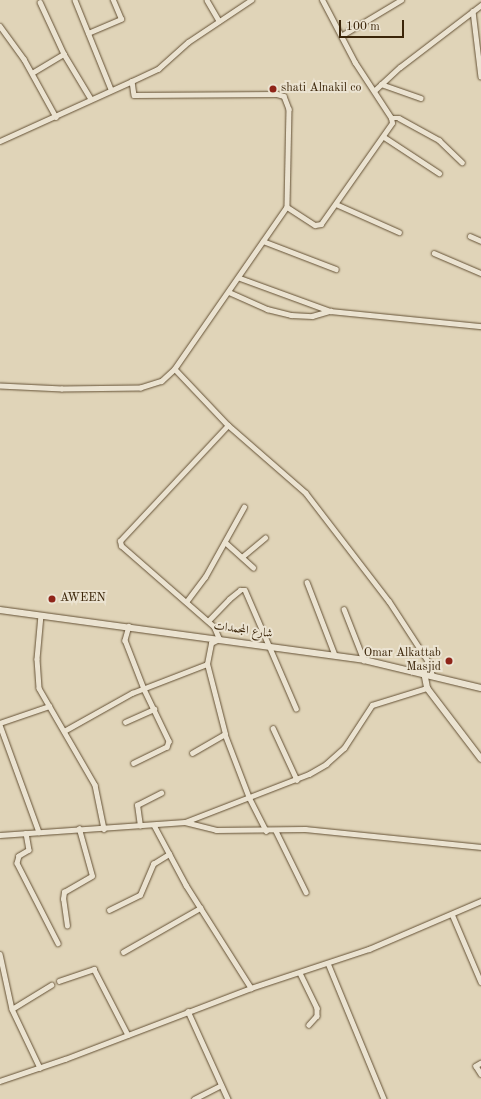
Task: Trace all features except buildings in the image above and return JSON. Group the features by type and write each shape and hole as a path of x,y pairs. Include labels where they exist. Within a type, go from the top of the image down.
{"main road":[{"name":"شارع المجمدات","path":"0,610 129,626 335,655 424,672 481,688"},
{"path":"424,672 427,688 481,759"}],"street":[{"path":"75,0 110,89"},
{"path":"88,33 121,19 113,0"},
{"path":"208,0 220,21"},
{"path":"0,141 56,117 110,89 158,69 188,42 220,21 243,2 251,0"},
{"path":"322,0 341,36 392,118"},
{"path":"341,36 401,0"},
{"path":"40,2 64,54 91,99"},
{"path":"374,91 481,5"},
{"path":"473,11 481,77"},
{"path":"0,26 32,73 56,117"},
{"path":"32,73 64,54"},
{"path":"0,386 8,388 141,388 162,381 175,369 240,278 263,240 287,207 290,109 284,96 134,95 132,81"},
{"path":"381,84 421,98"},
{"path":"287,207 318,225 336,204 384,137 392,118"},
{"path":"392,118 399,118 439,140 462,162"},
{"path":"384,137 438,173"},
{"path":"336,204 399,232"},
{"path":"470,236 481,241"},
{"path":"263,240 336,269"},
{"path":"434,253 446,261 481,273"},
{"path":"240,278 330,311 481,326"},
{"path":"229,292 267,309 291,315 312,316 330,311"},
{"path":"175,369 228,425 306,493 389,601 428,661 432,674"},
{"path":"0,390 8,388"},
{"path":"228,425 120,541 121,546 208,621 219,639 211,643 207,664 225,734 249,797 266,831"},
{"path":"186,602 225,542 244,507"},
{"path":"242,557 265,538"},
{"path":"225,542 253,567"},
{"path":"306,582 335,655"},
{"path":"208,621 228,599 240,590 245,590 271,646 296,708"},
{"path":"344,609 364,660"},
{"path":"41,615 36,674 39,688 95,785 104,828"},
{"path":"129,626 125,640 144,689 169,745 134,763"},
{"path":"64,731 144,689 207,664"},
{"path":"0,835 185,822 297,780 336,756 372,705 427,688"},
{"path":"40,832 0,724 49,706"},
{"path":"125,722 154,709"},
{"path":"273,728 297,780"},
{"path":"192,752 225,734"},
{"path":"140,826 137,805 161,793"},
{"path":"185,822 216,830 276,832 305,829 481,847"},
{"path":"154,825 200,908 251,988"},
{"path":"67,926 63,899 64,892 92,876 79,829"},
{"path":"276,832 306,892"},
{"path":"26,833 29,850 19,856 17,862 58,943"},
{"path":"109,910 140,895 153,864 169,854"},
{"path":"0,1081 40,1068 251,988 328,963 481,901"},
{"path":"123,952 200,908"},
{"path":"452,914 480,976 481,982"},
{"path":"0,954 12,1009 40,1068"},
{"path":"328,963 384,1099"},
{"path":"59,981 94,969 128,1035"},
{"path":"300,972 317,1008 317,1016 309,1025"},
{"path":"12,1009 52,985"},
{"path":"188,1011 228,1099"},
{"path":"481,1063 476,1066 481,1074"},
{"path":"194,1099 221,1085"}],"place":[{"name":"shati Alnakil co","path":"273,89"},
{"name":"AWEEN","path":"52,599"},
{"name":"Omar Alkattab Masjid","path":"449,661"}]}
